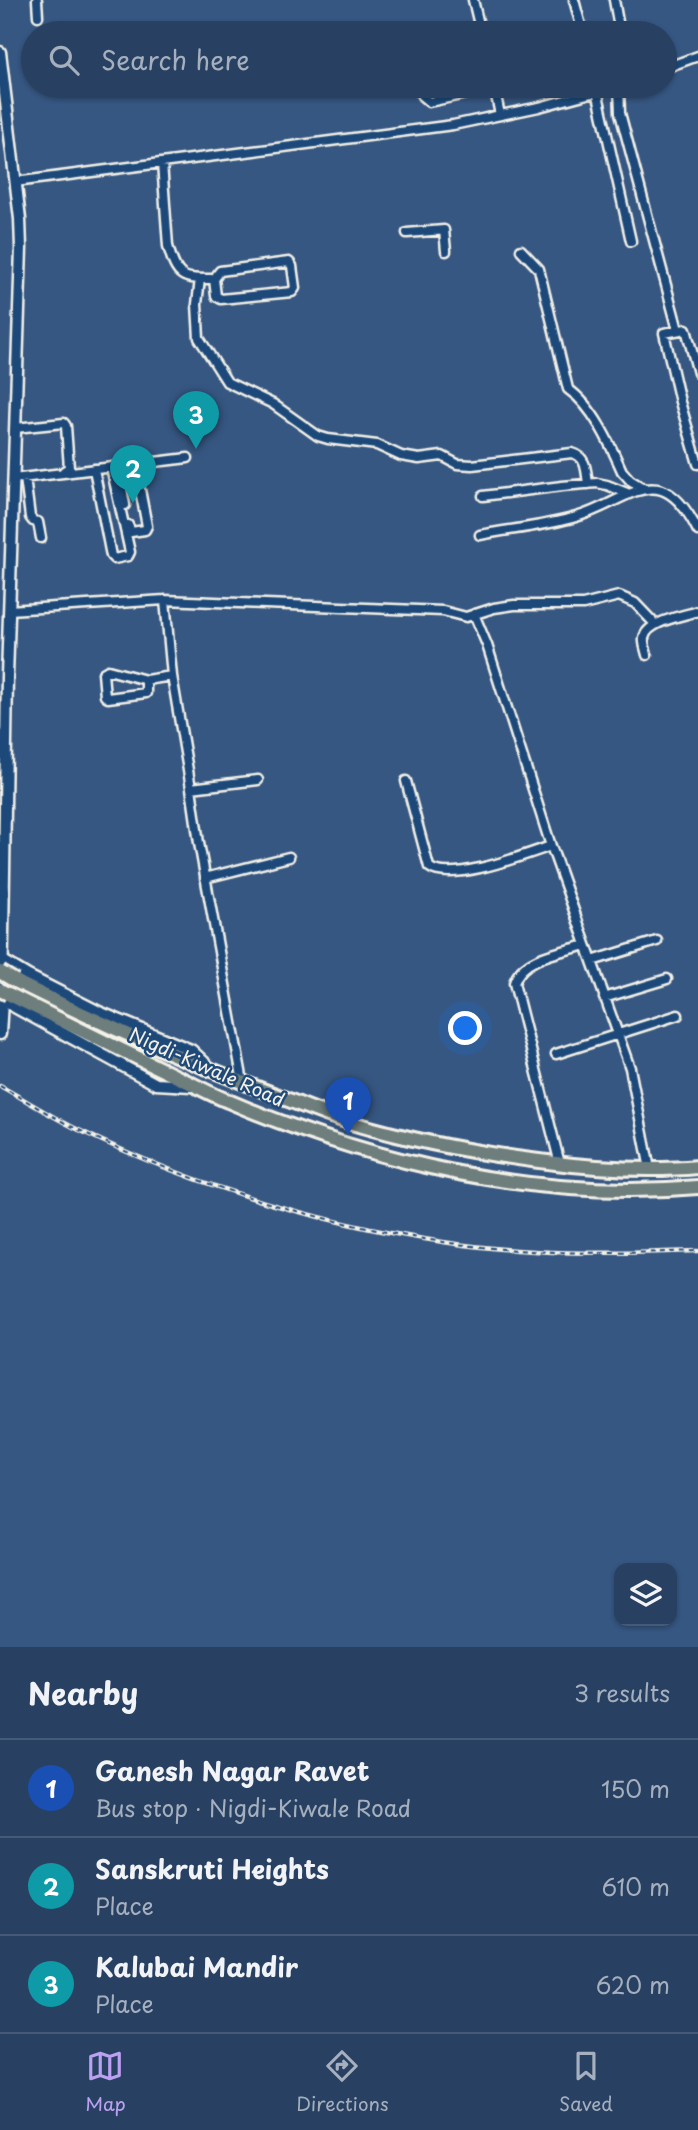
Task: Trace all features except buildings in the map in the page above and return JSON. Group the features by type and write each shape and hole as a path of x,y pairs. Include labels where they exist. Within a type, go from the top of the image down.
{"main road":[{"name":"Nigdi-Kiwale Road","path":"1,964 90,1018 214,1072 351,1123 438,1145 560,1164 617,1170 698,1167"},
{"name":"Nigdi-Kiwale Road","path":"1,997 82,1032 226,1101 318,1135 433,1169 562,1188 642,1191 698,1187"}],"street":[{"path":"37,0 38,16"},
{"path":"474,0 478,21"},
{"path":"575,0 580,21"},
{"path":"614,0 618,21"},
{"path":"0,52 21,247 9,610 4,649 0,1034"},
{"path":"677,64 698,56"},
{"path":"424,98 429,102 446,98"},
{"path":"496,98 500,115"},
{"path":"15,182 428,129 540,107 567,98"},
{"path":"599,98 631,241"},
{"path":"619,98 620,113 678,330"},
{"path":"162,163 171,259 182,276 214,279"},
{"path":"407,233 444,230 446,251"},
{"path":"521,250 539,269 568,389 579,396 588,407 622,471 643,488"},
{"path":"289,262 292,265 295,288 289,293 221,299 215,294 214,279 223,269 289,262"},
{"path":"200,279 197,304 199,338 218,369 228,382 273,404 318,436 377,445 401,456 419,459 442,456 457,464 472,465 572,453 583,458 589,484"},
{"path":"698,373 686,329 664,333 698,464"},
{"path":"13,478 67,471 69,468 64,424 15,428"},
{"path":"13,478 188,458"},
{"path":"114,467 129,530 145,530 147,526 135,464"},
{"path":"94,469 111,556 114,559 128,556 130,552 117,478"},
{"path":"96,481 137,475"},
{"path":"25,478 30,517 38,522 41,538"},
{"path":"483,496 589,484 607,485 627,493"},
{"path":"480,535 578,517 643,488 657,489 678,501 698,531"},
{"path":"9,610 165,600 443,611 466,617 514,605 583,605 618,596 635,603 655,624"},
{"path":"165,600 172,676 205,878 243,1083"},
{"path":"647,655 644,641 649,628 698,611"},
{"path":"474,614 487,645 551,846 630,1068 650,1169"},
{"path":"146,680 147,691 144,694 110,698 105,695 103,673 106,670 146,680 172,676"},
{"path":"191,788 257,780"},
{"path":"406,781 432,870 469,870 551,846"},
{"path":"205,878 289,857"},
{"path":"592,961 657,941"},
{"path":"560,1164 514,983 520,972 537,959 586,945"},
{"path":"1,964 99,1012 191,1050 214,1072"},
{"path":"604,998 667,979"},
{"path":"1,997 156,1084 198,1086"},
{"path":"556,1054 678,1015"}],"railway":[{"path":"0,1086 79,1130 166,1168 211,1185 349,1224 443,1242 506,1249 602,1253 698,1251"}],"place":[{"name":"Kalubai Mandir","path":"196,449"},
{"name":"Sanskruti Heights","path":"133,503"},
{"name":"Ganesh Nagar Ravet","path":"348,1135"}]}
